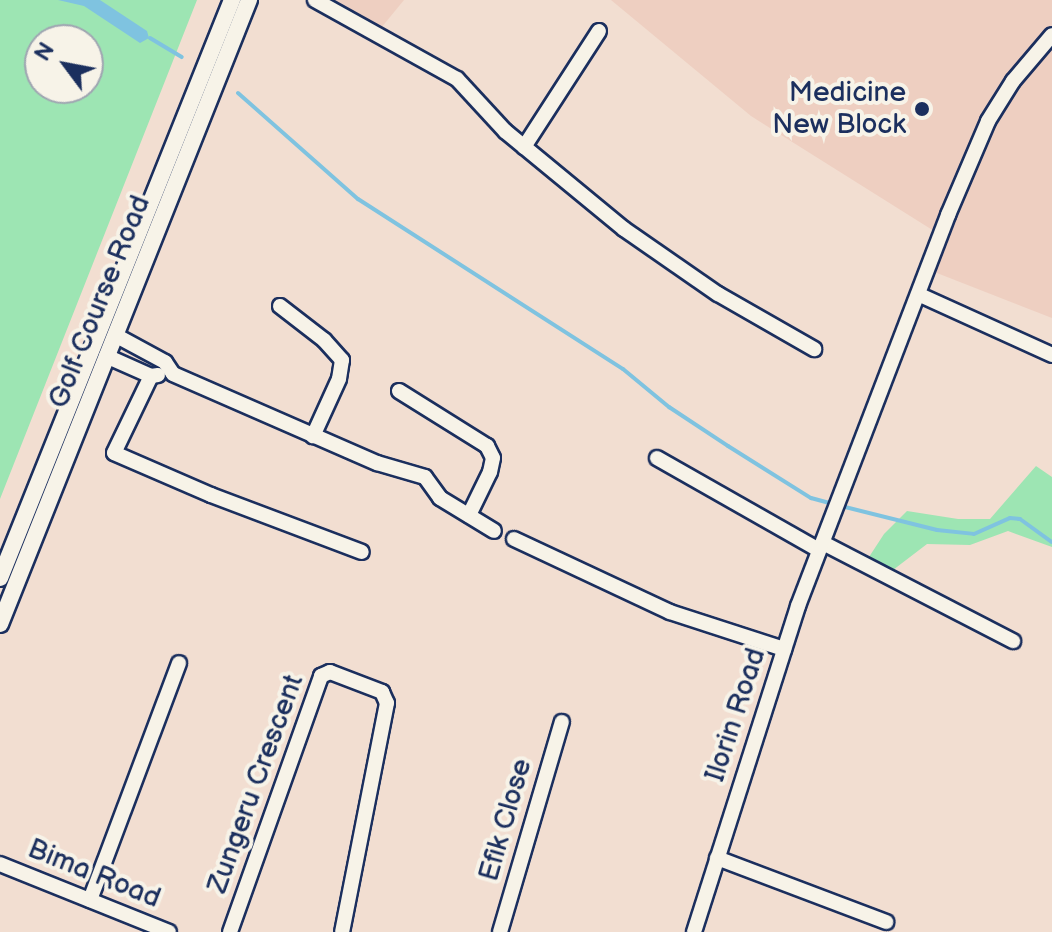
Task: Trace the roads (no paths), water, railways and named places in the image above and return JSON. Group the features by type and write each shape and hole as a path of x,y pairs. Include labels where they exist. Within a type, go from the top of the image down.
{"street":[{"name":"Golf Course Road","path":"0,578 232,0"},
{"name":"Golf Course Road","path":"0,624 249,0"},
{"path":"315,0 457,79 524,147 624,229 718,294 814,349"},
{"path":"524,147 599,31"},
{"name":"Ilorin Road","path":"694,932 784,649 948,215 988,121 1013,81 1052,35"},
{"path":"920,295 1052,355"},
{"path":"280,306 324,340 342,360 339,379 313,436"},
{"path":"115,335 165,362 173,374"},
{"path":"106,356 151,376 173,374 377,463 425,477 440,498 494,531"},
{"path":"151,376 114,453 211,495 362,552"},
{"path":"399,391 487,446 493,458 469,515"},
{"path":"657,458 821,546 1013,641"},
{"path":"514,539 670,612 784,649"},
{"path":"90,900 179,663"},
{"name":"Zungeru Crescent","path":"230,932 321,676 330,672 382,692 387,703 342,932"},
{"name":"Efik Close","path":"500,932 562,722"},
{"path":"717,858 886,922"},
{"name":"Bima Road","path":"0,864 169,932"}],"water":[{"path":"58,0 100,0 147,31 149,38 140,43 84,6"}],"waterway":[{"path":"150,38 182,57"},
{"path":"238,93 358,199 623,369 669,407 728,446 811,498 833,504"},
{"path":"841,506 937,530 974,534 1010,518 1020,519 1052,542"}],"place":[{"name":"Medicine New Block","path":"922,109"}]}
